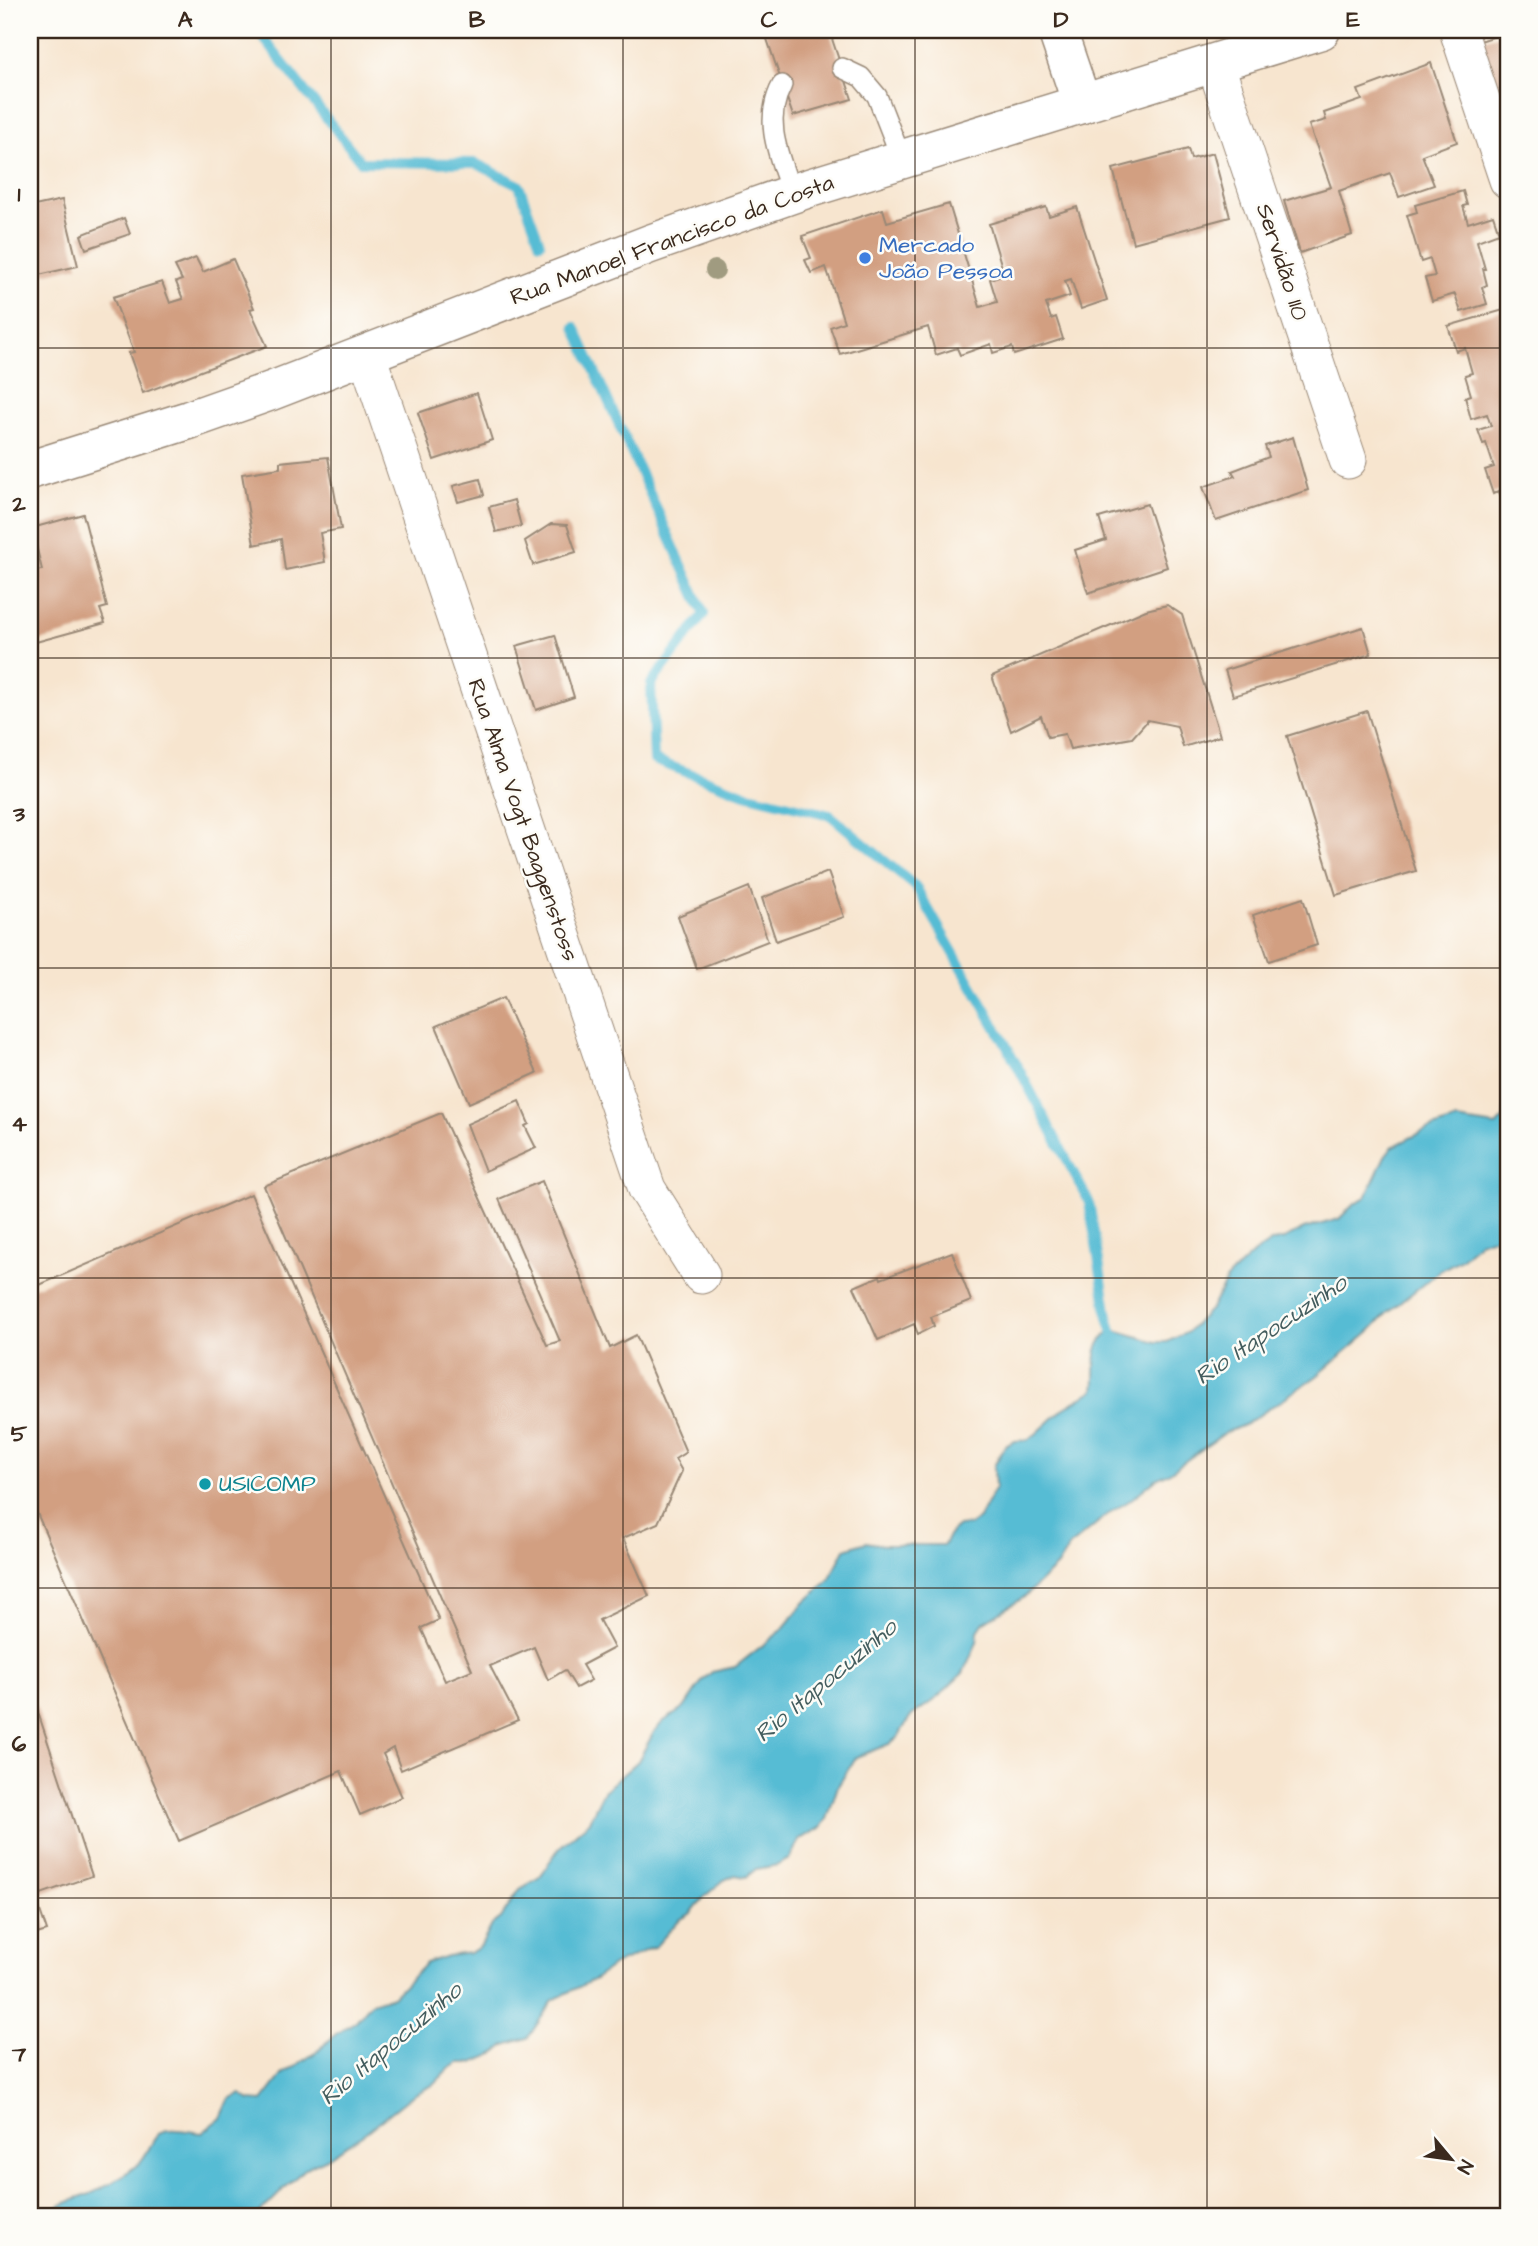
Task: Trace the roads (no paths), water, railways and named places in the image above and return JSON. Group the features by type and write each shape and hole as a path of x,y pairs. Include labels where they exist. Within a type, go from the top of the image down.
{"main road":[{"path":"1057,30 1082,104"},
{"name":"Rua Manoel Francisco da Costa","path":"30,470 200,416 367,355 650,244 792,194 1321,30"}],"street":[{"path":"1458,30 1508,180"},
{"name":"Servidão 110","path":"1215,63 1348,460"},
{"name":"Rua Alma Vogt Baggenstoss","path":"367,355 647,1189 701,1275"}],"lane":[{"path":"842,68 861,76 877,96 902,160"},
{"path":"782,85 772,114 774,134 792,194"}],"water":[{"name":"Rio Itapocuzinho","path":"1508,1080 1508,1230 1503,1237 1479,1242 1461,1259 1441,1270 1387,1313 1317,1376 1246,1424 1225,1433 1156,1479 1070,1546 1057,1566 1023,1598 984,1622 978,1631 977,1642 963,1673 938,1697 910,1717 898,1737 889,1744 856,1757 838,1786 827,1819 820,1828 800,1839 789,1859 778,1865 756,1869 746,1877 735,1875 724,1880 705,1896 690,1914 679,1920 656,1946 614,1965 595,1979 553,2000 528,2038 505,2045 496,2053 473,2063 459,2063 449,2069 433,2085 413,2095 366,2132 327,2158 305,2168 257,2216 47,2216 62,2205 109,2185 126,2173 141,2161 156,2137 164,2131 202,2133 221,2118 230,2098 241,2094 250,2100 262,2101 283,2074 356,2021 371,2003 393,1996 426,1963 447,1956 470,1953 481,1946 492,1925 501,1918 520,1889 539,1878 560,1847 588,1823 604,1791 638,1761 655,1730 684,1708 703,1680 712,1672 735,1667 781,1631 803,1604 829,1580 845,1549 866,1542 884,1545 944,1545 958,1526 969,1525 979,1518 995,1488 994,1466 1005,1446 1015,1441 1027,1440 1063,1409 1094,1390 1097,1350 1104,1336 1112,1329 1156,1342 1167,1342 1188,1332 1212,1307 1228,1277 1254,1253 1273,1241 1339,1219 1355,1203 1366,1197 1392,1147 1424,1131 1457,1120 1496,1126 1504,1118"}],"waterway":[{"path":"257,30 361,162 475,163 519,185 540,243"},
{"path":"575,327 704,614 651,684 654,760 745,794 830,815 916,887 1010,1052 1089,1202 1108,1317 1115,1340"}],"place":[{"name":"Mercado João Pessoa","path":"865,258"},
{"name":"USICOMP","path":"205,1484"}]}
